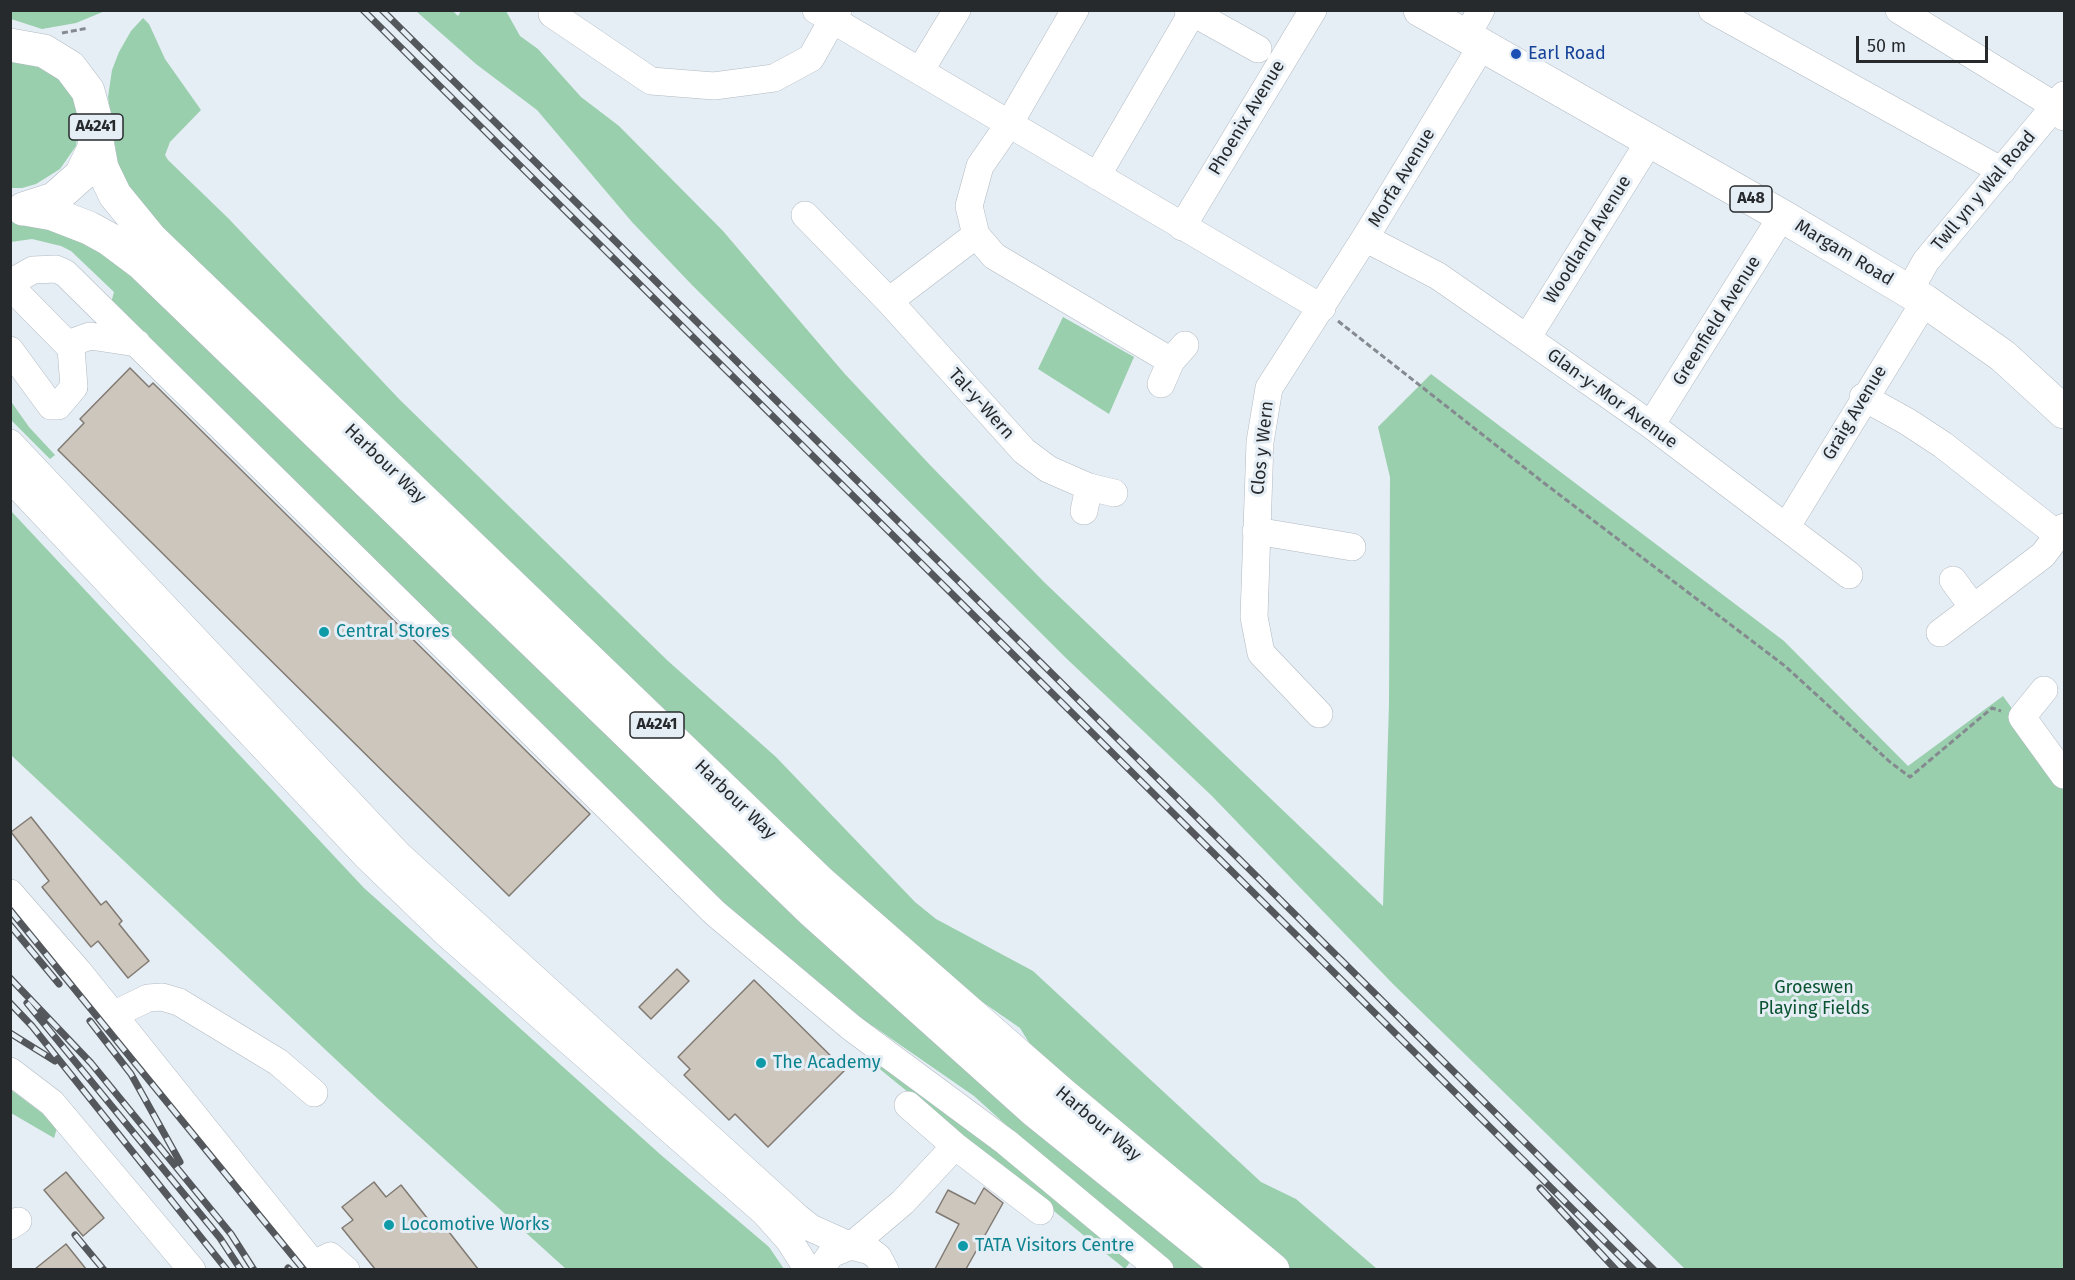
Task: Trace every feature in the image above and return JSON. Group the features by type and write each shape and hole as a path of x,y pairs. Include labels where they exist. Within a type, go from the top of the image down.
{"main road":[{"name":"Margam Road","path":"1420,10 1476,31 1648,142 1782,216 1917,296 2003,356 2064,412"},
{"name":"A4241","path":"17,44 58,57 80,78 94,105 96,136 90,160 73,184 54,200 18,209"},
{"name":"Harbour Way","path":"96,136 102,168 127,213 203,289 820,882 1060,1093 1273,1269"},
{"name":"Harbour Way","path":"18,209 53,214 89,228 109,239 141,263 811,910 1035,1111 1232,1269"}],"street":[{"path":"920,71 957,10"},
{"path":"1075,10 1010,124 980,166 969,206 976,235 994,256 1172,363"},
{"name":"Phoenix Avenue","path":"1182,227 1313,10"},
{"path":"1712,10 2002,171"},
{"path":"1899,10 2061,106"},
{"path":"1097,176 1190,12 1258,49"},
{"path":"548,17 651,81 714,86 774,78 812,58 829,14 920,71 1322,308"},
{"name":"Morfa Avenue","path":"1322,308 1365,238 1476,31"},
{"name":"Twll yn y Wal Road","path":"1917,296 1926,261 2002,171 2061,106"},
{"name":"Woodland Avenue","path":"1527,338 1648,142"},
{"name":"Greenfield Avenue","path":"1651,425 1782,216"},
{"name":"Tal-y-Wern","path":"810,230 889,302 1024,452 1095,497"},
{"path":"889,302 976,235"},
{"name":"Glan-y-Mor Avenue","path":"1365,238 1438,276 1651,425 1849,574"},
{"path":"10,350 51,406 58,406 74,387 71,348 10,284 33,270 56,269 65,273 715,913 852,1028 988,1128 1160,1269"},
{"name":"Graig Avenue","path":"1787,526 1863,397 1917,296"},
{"name":"Clos y Wern","path":"1304,710 1261,653 1254,617 1256,531 1260,442 1269,388 1322,308"},
{"path":"71,348 76,341 90,336 137,344"},
{"path":"1863,397 1908,422 1942,445 2061,531 2043,555 1972,606 1940,633"},
{"path":"10,443 407,862 774,1198 811,1227 851,1246 870,1251 878,1257 886,1269"},
{"path":"10,478 367,857 447,934 764,1212 789,1240 808,1269"},
{"path":"1256,531 1336,551"},
{"path":"1953,580 1972,606"},
{"path":"2044,690 2022,717 2064,776"},
{"path":"10,893 113,1015 316,1267 330,1256 346,1269"},
{"path":"113,1015 148,998 162,997 179,1002 278,1062 314,1093"},
{"path":"10,1071 52,1104 192,1269"},
{"path":"908,1105 955,1146 1040,1211"},
{"path":"820,1269 831,1254 851,1246 903,1202 955,1146"},
{"path":"886,1269 892,1223 903,1202"}],"path":[{"path":"1322,308 1544,483 1785,666 1890,762 1910,777 1992,708 2022,717"}],"green space":[{"path":"10,11 105,11 76,23 42,29 11,19"},
{"name":"Groeswen Playing Fields","path":"416,11 453,11 458,16 461,11 506,11 520,36 538,49 581,97 619,126 723,231 844,373 1044,582 1383,906 1389,704 1390,477 1378,427 1431,374 1784,641 1908,766 2003,696 2064,781 2064,1269 1685,1269 1393,984 1212,796 1067,659 692,285 632,222 537,110 476,64"},
{"path":"143,18 149,24 165,59 201,110 170,142 165,155 168,160 229,219 400,400 668,661 776,757 915,902 936,919 1033,971 1261,1182 1296,1199 1377,1269 1287,1269 1033,1049 1020,1028 932,967 141,209 118,166 108,97 112,70 119,52 131,31"},
{"path":"11,59 22,59 57,74 73,95 79,120 76,146 60,169 36,184 22,188 11,188"},
{"path":"10,218 32,220 102,249 1211,1269 1171,1269 1120,1228 974,1096 873,1026 868,1032 673,863 111,303 114,292 71,251 61,246 32,239 11,242"},
{"path":"1063,317 1134,357 1109,414 1038,369"},
{"path":"10,400 29,427 55,455 50,459 11,420"},
{"path":"11,511 364,888 661,1155 769,1247 784,1269 566,1269 378,1099 11,755"},
{"path":"870,1051 1133,1258 1125,1269 865,1057"},
{"path":"10,1089 58,1125 54,1138 11,1113"}],"building":[{"name":"Central Stores","path":"130,368 149,387 153,383 590,814 509,896 58,450 84,423 80,419"},
{"path":"31,817 101,905 106,901 122,921 119,924 149,961 128,978 98,941 91,947 42,887 49,881 11,832"},
{"path":"677,969 689,981 651,1019 639,1007"},
{"name":"The Academy","path":"754,980 845,1070 768,1147 735,1114 729,1120 684,1075 690,1069 678,1057"},
{"path":"66,1172 104,1218 83,1236 44,1190"},
{"name":"Locomotive Works","path":"374,1182 386,1197 401,1185 435,1228 442,1223 478,1269 375,1269 342,1228 353,1220 342,1207"},
{"name":"TATA Visitors Centre","path":"984,1188 1003,1203 966,1269 935,1269 959,1224 936,1212 948,1190 975,1204"},
{"path":"66,1244 86,1269 35,1269"}],"railway":[{"path":"363,10 1634,1270"},
{"path":"382,10 1654,1270"},
{"path":"10,910 304,1270"},
{"path":"10,925 59,984"},
{"path":"10,978 91,1063 231,1234 254,1270"},
{"path":"10,1003 32,1026 227,1270"},
{"path":"27,1003 220,1238 241,1270"},
{"path":"90,1021 131,1074 180,1162"},
{"path":"10,1033 55,1061"},
{"path":"1540,1188 1616,1270"},
{"path":"75,1235 104,1270"}],"place":[{"name":"Earl Road","path":"1516,54"},
{"name":"Central Stores","path":"324,632"},
{"name":"The Academy","path":"761,1063"},
{"name":"Locomotive Works","path":"389,1225"},
{"name":"TATA Visitors Centre","path":"963,1246"}]}
